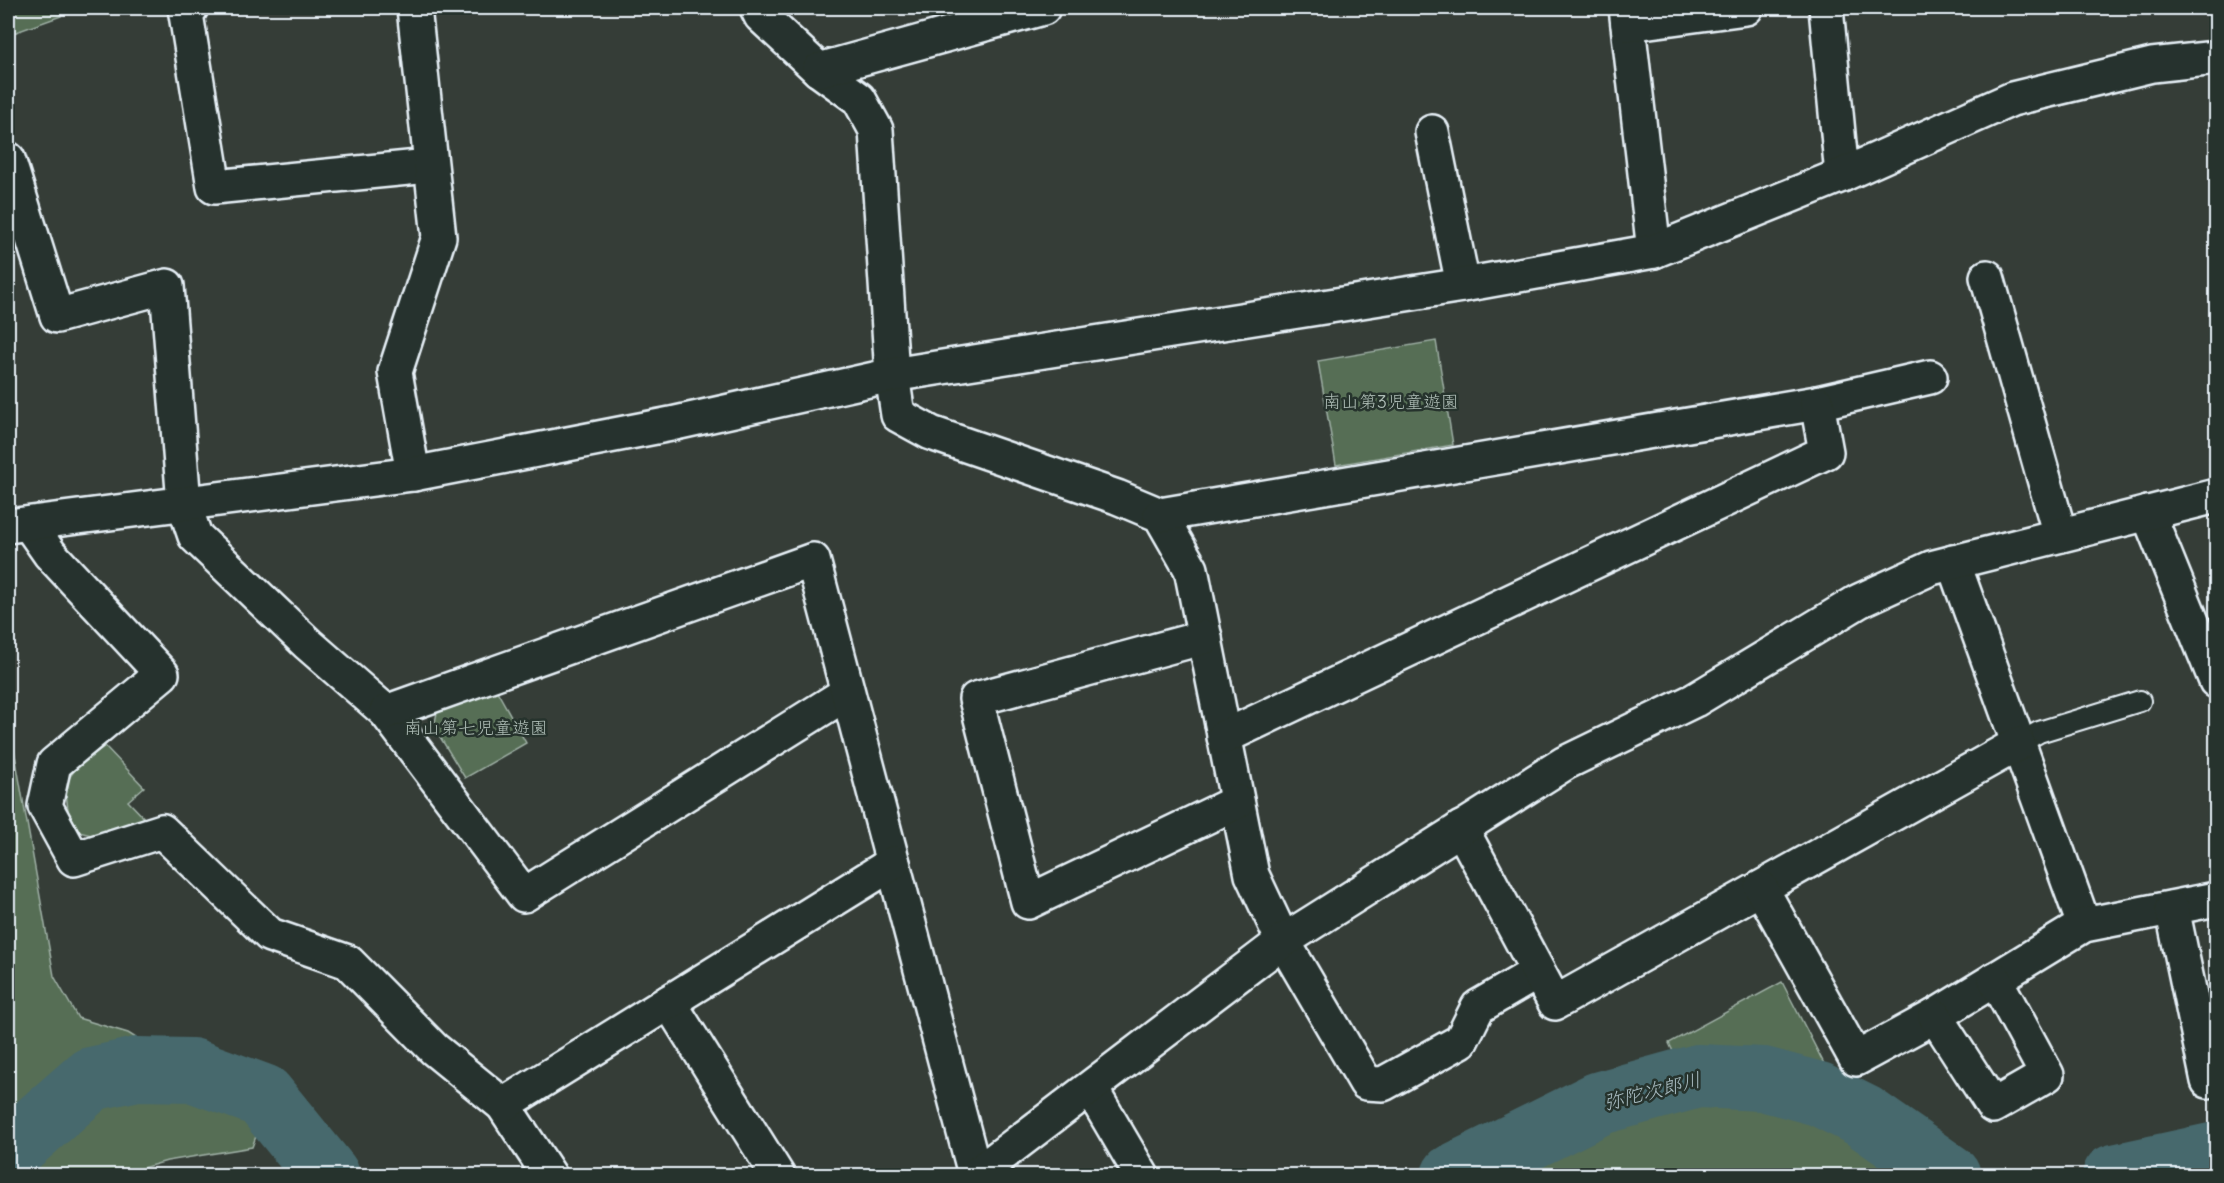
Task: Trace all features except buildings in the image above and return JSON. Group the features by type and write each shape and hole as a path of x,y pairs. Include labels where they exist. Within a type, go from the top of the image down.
{"street":[{"path":"191,8 185,8 214,187 429,166"},
{"path":"412,474 395,372 439,237 429,166 414,8"},
{"path":"757,8 761,16 819,70 859,99 876,130 892,375 898,415 931,433 1117,496 1160,515 1817,403 1930,377"},
{"path":"819,70 1043,8"},
{"path":"1654,251 1627,16 1746,8"},
{"path":"1827,8 1842,175"},
{"path":"18,525 412,474 671,424 892,375 1463,285 1654,251 1842,175 2012,99 2152,65 2217,58"},
{"path":"1432,132 1463,285"},
{"path":"8,159 57,316 167,286 184,504 195,536 308,644 386,712 524,894 848,693"},
{"path":"1987,277 2060,535"},
{"path":"1224,737 1826,452 1817,403"},
{"path":"386,712 813,560 975,1175 1283,941 1565,763 1695,700 1859,601 1931,568 2217,496"},
{"path":"2148,513 2217,681"},
{"path":"1160,515 1191,569 1252,875 1283,941 1366,1083 1383,1084 1461,1041 1478,1007 1538,972"},
{"path":"18,525 50,554 162,674 54,764 45,806 74,859 162,831 270,935 348,962 434,1049 503,1105 550,1176"},
{"path":"1953,562 2084,925"},
{"path":"1204,637 976,699 1029,902 1237,802"},
{"path":"1461,828 1555,1004 2018,744"},
{"path":"503,1105 893,863"},
{"path":"1761,888 1856,1059 1935,1016 2084,925 2217,899"},
{"path":"2172,908 2208,1081 2217,1079"},
{"path":"1935,1016 1993,1106 2047,1075 1995,979"},
{"path":"669,1002 778,1176"},
{"path":"1091,1089 1142,1176"}],"lane":[{"path":"2018,744 2039,732 2140,701"}],"green space":[{"path":"8,8 59,8 61,16 8,35"},
{"name":"南山第3児童遊園","path":"1436,341 1453,445 1336,465 1318,361"},
{"name":"南山第七児童遊園","path":"492,682 526,743 465,778 434,727 439,703"},
{"path":"8,715 54,976 78,1018 128,1033 241,1103 259,1128 252,1147 167,1161 118,1175 8,1175"},
{"path":"105,746 144,787 128,801 148,822 99,837 71,830 67,789 68,780 80,765"},
{"path":"1782,982 1834,1083 1714,1061 1680,1066 1669,1043"},
{"path":"1734,1096 1839,1123 1911,1175 1496,1175 1614,1119"}],"waterway":[{"name":"弥陀次郎川","path":"8,1152 91,1079 137,1069 192,1070 263,1096 328,1176"},
{"name":"弥陀次郎川","path":"1453,1176 1600,1103 1698,1076 1763,1079 1819,1094 1863,1116 1949,1176"},
{"name":"弥陀次郎川","path":"2114,1176 2216,1154"}]}
